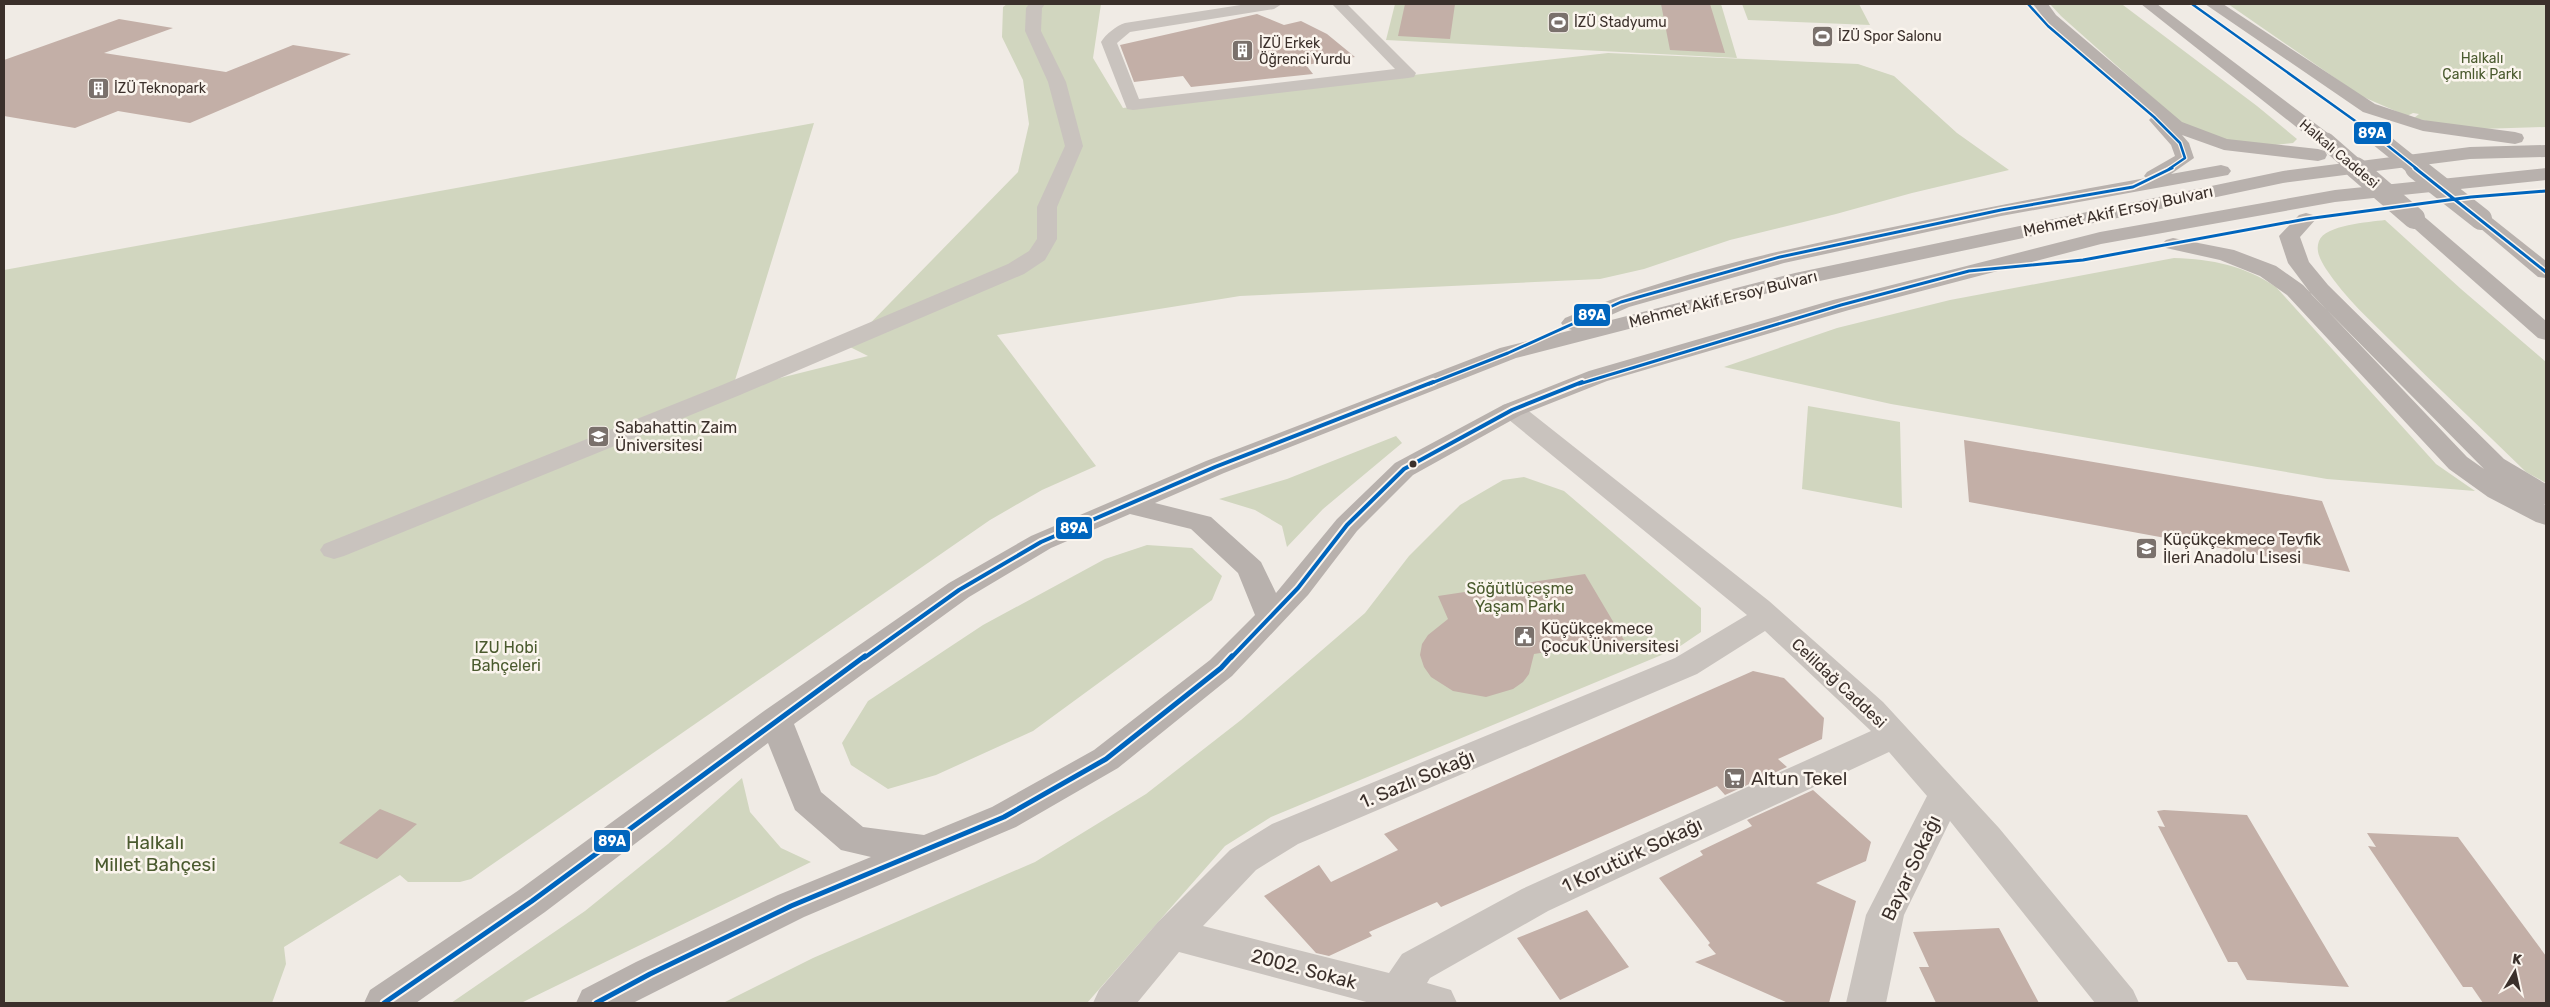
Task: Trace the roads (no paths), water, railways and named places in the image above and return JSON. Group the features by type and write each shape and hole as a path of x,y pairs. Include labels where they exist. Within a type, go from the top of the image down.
{"main road":[{"path":"2028,4 2048,26 2154,116 2180,143 2185,158 2132,186"},
{"path":"2040,4 2051,18 2176,126 2224,144 2322,148 2546,138"},
{"name":"Halkalı Caddesi","path":"2148,4 2322,148 2414,218 2546,333"},
{"name":"Halkalı Caddesi","path":"2192,4 2372,134 2546,272"},
{"path":"2213,4 2369,108 2434,129 2521,138"},
{"path":"1508,353 1621,302 1780,257 2001,210 2240,167 2322,148"},
{"name":"Mehmet Akif Ersoy Bulvarı","path":"384,1003 532,901 776,720 959,590 1041,542 1125,504 1508,353 1795,280 2283,177 2470,153 2546,151"},
{"name":"Mehmet Akif Ersoy Bulvarı","path":"596,1003 650,974 791,906 929,850 1004,817 1106,759 1221,668 1298,588 1347,524 1404,468 1512,410 1598,376 1841,305 2100,238 2335,196 2546,174"},
{"path":"1969,272 2083,260 2306,219 2471,197 2546,191"},
{"path":"2306,219 2289,236 2299,262 2320,290 2494,465 2546,496"},
{"path":"2173,244 2226,255 2268,271 2295,290 2458,463 2498,491 2546,516"},
{"path":"1125,504 1201,524 1251,569 1270,615"},
{"path":"776,720 807,800 854,840 929,850"}],"street":[{"path":"334,550 741,386 1016,269 1037,255 1047,239 1047,207 1074,146 1057,82 1033,31 1034,8 1037,4"},
{"path":"1274,4 1125,20 1109,42 1133,105 1408,73 1339,4"},
{"name":"Celildağ Caddesi","path":"1512,410 1768,616 1871,710 1986,838 2119,1003"},
{"name":"1. Sazlı Sokağı","path":"1113,1003 1171,934 1243,860 1285,834 1686,666 1768,616"},
{"name":"1 Korutürk Sokağı","path":"1393,998 1416,966 1534,900 1894,735"},
{"name":"Bayar Sokağı","path":"1866,1003 1886,915 1946,793"},
{"name":"2002. Sokak","path":"1171,934 1393,998 1437,1003"}],"place":[{"name":"İZÜ Stadyumu","path":"1558,22"},
{"name":"İZÜ Spor Salonu","path":"1822,36"},
{"name":"İZÜ Erkek Öğrenci Yurdu","path":"1243,51"},
{"name":"İZÜ Teknopark","path":"98,88"},
{"name":"Sabahattin Zaim Üniversitesi","path":"599,436"},
{"name":"Küçükçekmece Tevfik İleri Anadolu Lisesi","path":"2147,548"},
{"name":"Küçükçekmece Çocuk Üniversitesi","path":"1525,637"},
{"name":"Altun Tekel","path":"1735,778"}],"park label":[{"name":"Halkalı Çamlık Parkı","path":"2482,66"},
{"name":"Söğütlüçeşme Yaşam Parkı","path":"1520,597"},
{"name":"IZU Hobi Bahçeleri","path":"506,656"},
{"name":"Halkalı Millet Bahçesi","path":"155,853"}]}
